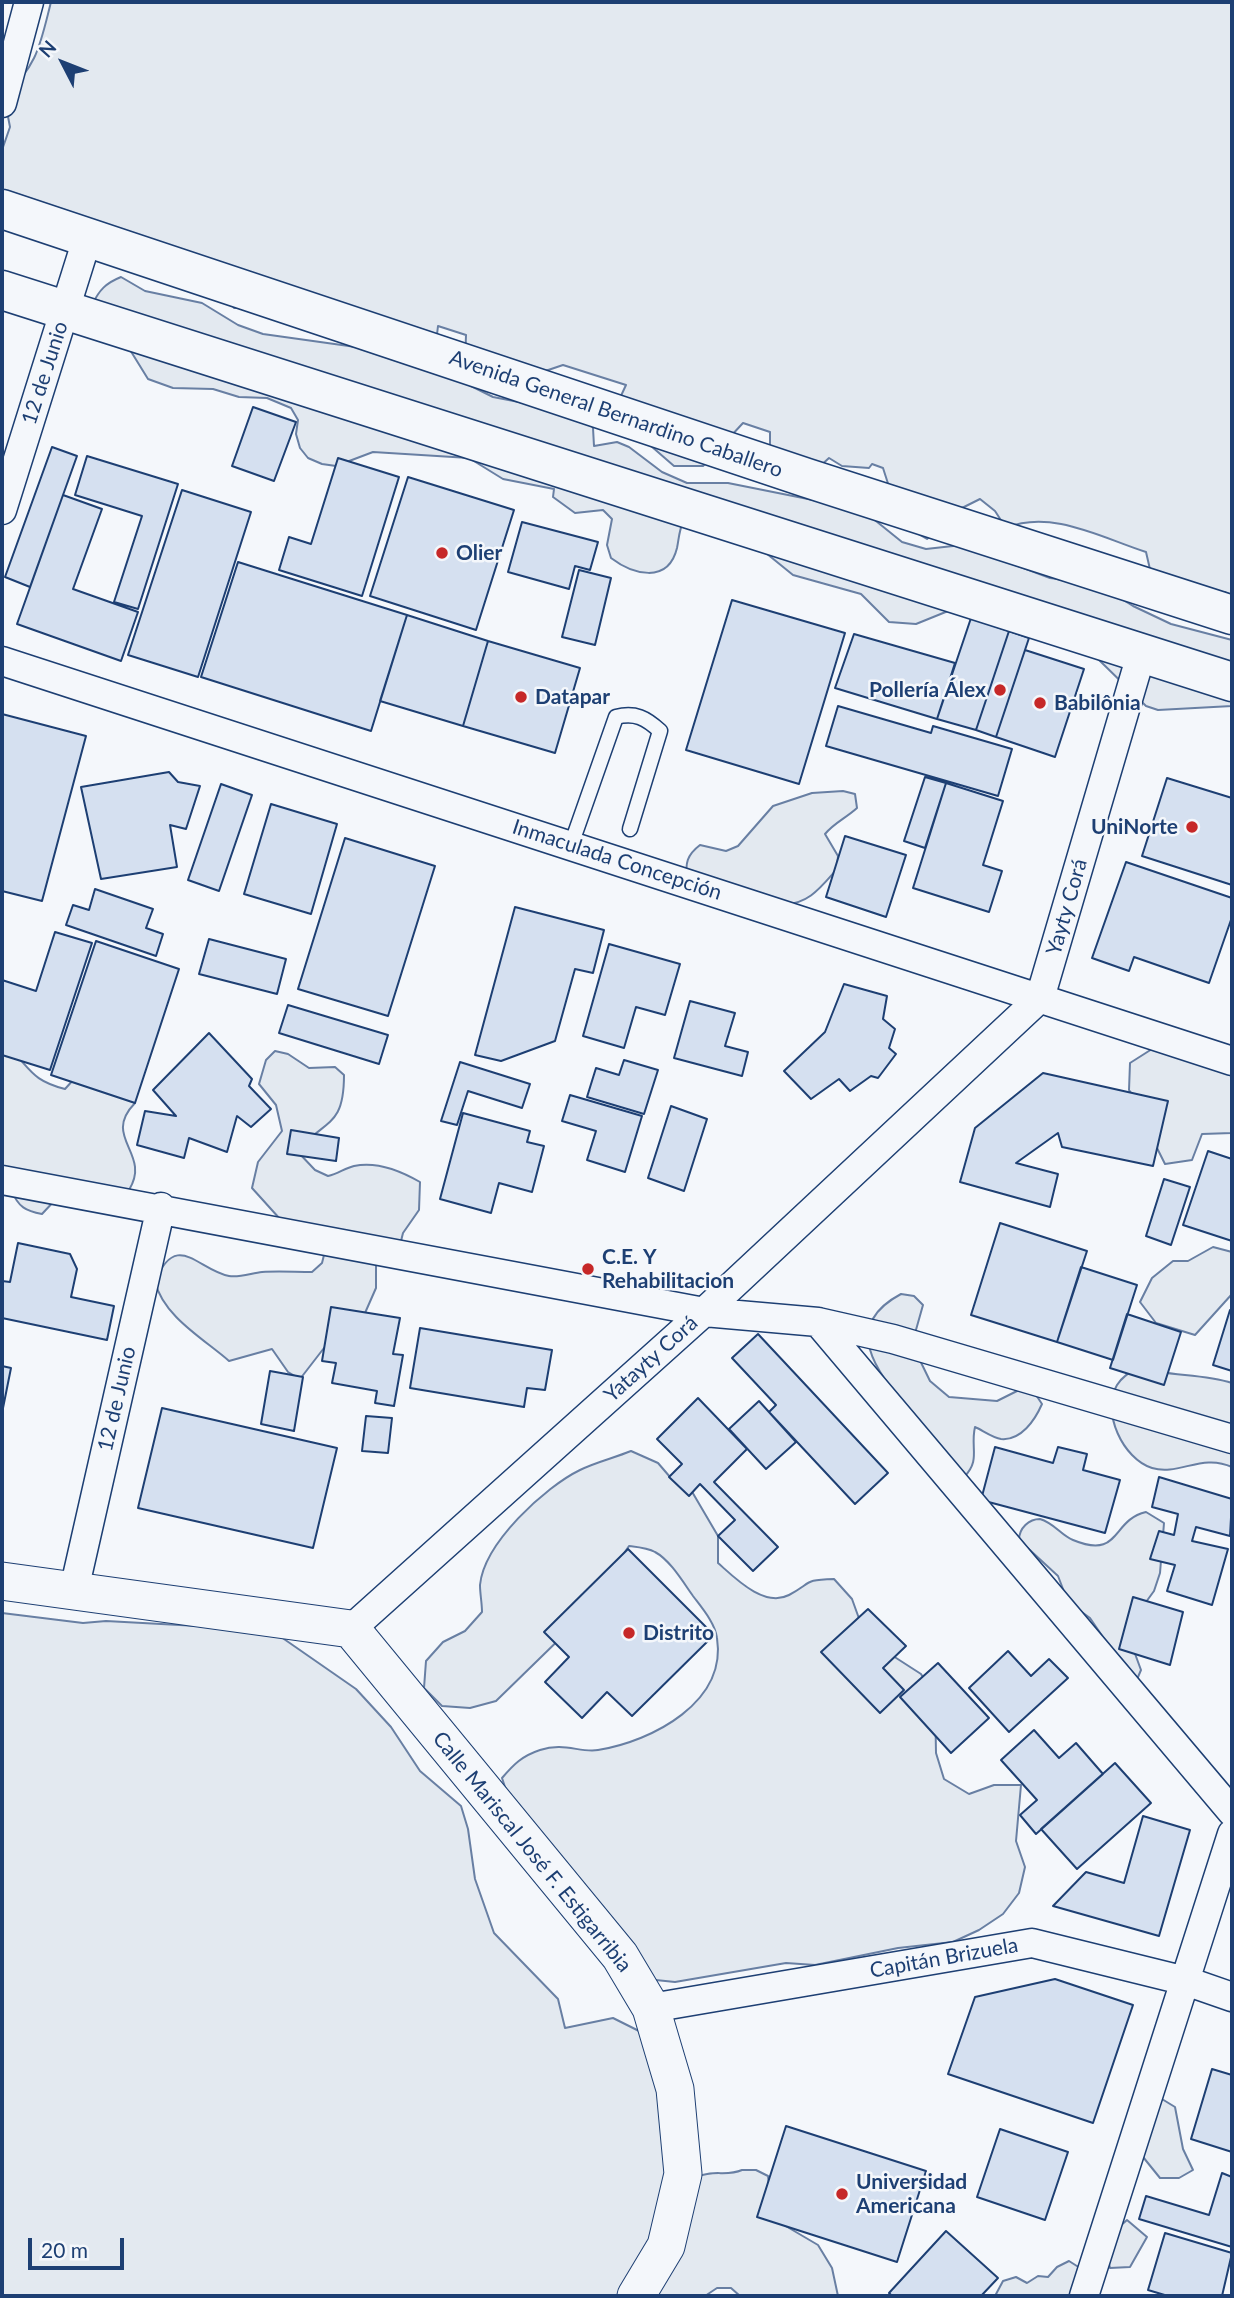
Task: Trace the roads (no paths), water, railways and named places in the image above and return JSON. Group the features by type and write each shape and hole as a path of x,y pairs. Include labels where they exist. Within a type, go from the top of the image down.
{"main road":[{"name":"Avenida General Bernardino Caballero","path":"2,209 807,478 1232,615"},
{"path":"2,290 1232,682"}],"street":[{"path":"2,103 29,2"},
{"name":"12 de Junio","path":"2,510 88,236"},
{"name":"Yayty Corá","path":"1040,998 1141,654"},
{"name":"Inmaculada Concepción","path":"2,661 1232,1061"},
{"name":"Yatayty Corá","path":"351,1629 704,1312 1040,998"},
{"path":"2,1180 704,1312 818,1322 893,1339 1232,1439"},
{"name":"12 de Junio","path":"74,1590 161,1208"},
{"path":"818,1322 1232,1812"},
{"path":"2,1581 351,1629"},
{"name":"Calle Mariscal José F. Estigarribia","path":"351,1629 620,1956 651,2008 675,2089 683,2174 666,2246 636,2296"},
{"path":"1084,2296 1232,1834"},
{"name":"Capitán Brizuela","path":"651,2008 1032,1943 1186,1981 1232,1997"}],"lane":[{"path":"571,845 616,716 627,714 646,718 660,731 631,829"}],"place":[{"name":"Olier","path":"442,553"},
{"name":"Pollería Álex","path":"1000,690"},
{"name":"Datapar","path":"521,697"},
{"name":"Babilônia","path":"1040,703"},
{"name":"UniNorte","path":"1192,827"},
{"name":"C.E. Y Rehabilitacion","path":"588,1269"},
{"name":"Distrito","path":"629,1633"},
{"name":"Universidad Americana","path":"842,2194"}]}
